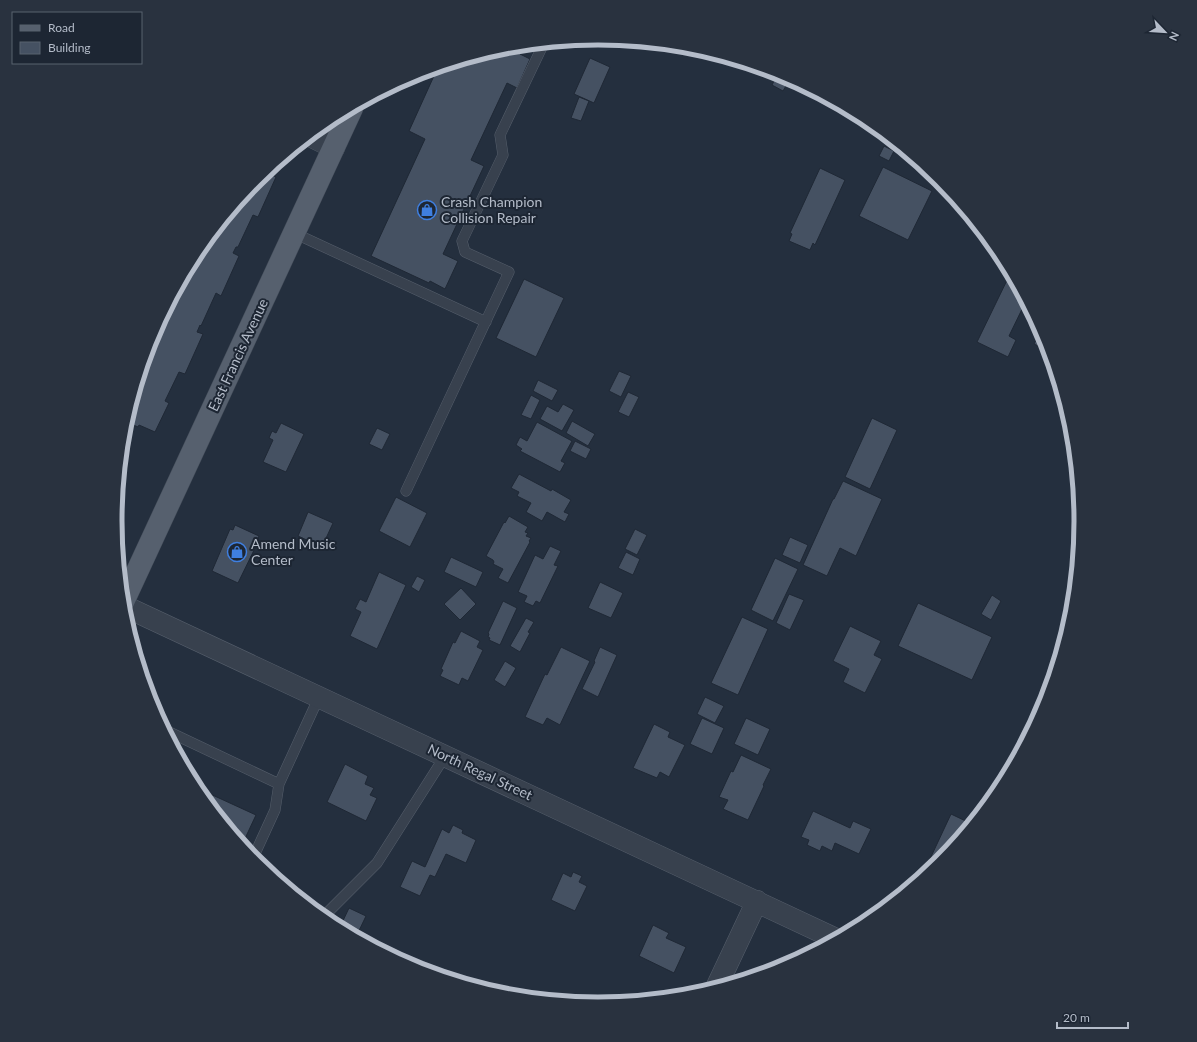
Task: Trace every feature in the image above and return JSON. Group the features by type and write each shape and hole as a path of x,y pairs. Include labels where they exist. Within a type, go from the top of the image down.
{"main road":[{"name":"East Francis Avenue","path":"128,592 348,117"}],"street":[{"path":"315,139 334,148"},
{"name":"North Regal Street","path":"131,609 830,936"},
{"path":"719,982 757,902"}],"lane":[{"path":"406,491 508,272 465,252 462,241 503,155 500,135 541,48"},
{"path":"294,233 486,322"},
{"path":"256,851 275,810 279,784 319,697"},
{"path":"173,734 279,784"},
{"path":"328,912 377,864 445,756"}],"building":[{"name":"Crash Champion Collision Repair","path":"521,51 520,54 530,59 517,88 507,83 471,160 484,166 443,254 458,261 445,289 371,256 425,139 409,131 435,74 475,61"},
{"path":"590,58 610,67 594,103 574,94"},
{"path":"775,79 787,84 783,91 772,85"},
{"path":"579,97 589,101 581,121 571,118"},
{"path":"884,146 894,151 889,161 879,156"},
{"path":"883,167 932,191 908,240 859,216"},
{"path":"820,168 845,180 815,245 813,243 810,250 789,241 792,234 790,233"},
{"path":"272,175 276,177 258,217 253,215 238,247 236,247 233,253 239,256 221,296 216,293 201,326 200,325 197,332 203,334 185,374 179,372 165,401 169,403 155,432 139,425 138,427 133,425 148,368 159,339 186,283 221,231 241,207"},
{"path":"1008,278 1023,307 1009,336 1016,340 1008,357 977,342"},
{"path":"524,279 564,298 536,357 496,338"},
{"path":"1037,337 1041,348 1034,344"},
{"path":"619,371 631,376 621,397 609,391"},
{"path":"538,380 558,390 552,401 533,391"},
{"path":"628,392 639,397 629,417 618,412"},
{"path":"531,395 540,400 531,419 521,415"},
{"path":"563,404 574,410 562,431 540,419 547,406 558,412"},
{"path":"872,418 897,430 870,489 845,477"},
{"path":"572,421 595,434 588,446 566,433"},
{"path":"537,422 572,441 561,461 565,463 560,472 520,451 522,449 516,445 520,437 527,441"},
{"path":"281,423 304,434 286,472 263,462 273,440 269,438 272,431 276,433"},
{"path":"377,428 390,434 382,450 369,444"},
{"path":"575,441 591,449 586,459 570,451"},
{"path":"519,474 551,491 552,489 571,500 564,512 569,514 565,522 547,512 542,521 526,512 531,503 517,496 519,492 511,488"},
{"path":"843,481 882,499 856,556 840,548 827,576 803,565 833,499"},
{"path":"396,497 427,513 410,547 379,531"},
{"path":"308,512 333,523 322,547 298,536"},
{"path":"509,516 528,527 525,532 528,533 526,536 531,538 508,583 498,578 503,569 493,564 493,560 486,556 504,522 505,523"},
{"name":"Amend Music Center","path":"235,525 259,536 258,542 238,583 212,571 230,529 233,530"},
{"path":"635,529 647,535 637,555 625,549"},
{"path":"790,537 808,545 800,563 782,555"},
{"path":"550,546 561,551 554,565 558,566 540,603 536,601 533,606 524,602 527,596 518,592 535,555 543,559"},
{"path":"626,552 640,559 633,575 618,568"},
{"path":"451,557 483,572 476,587 444,572"},
{"path":"775,558 798,569 773,621 751,610"},
{"path":"379,572 406,585 377,649 350,636 361,612 355,609 360,599 366,602"},
{"path":"417,576 425,580 419,592 411,587"},
{"path":"600,582 623,593 611,618 588,608"},
{"path":"461,588 476,604 460,620 444,604"},
{"path":"789,594 804,600 790,630 776,623"},
{"path":"992,595 1001,601 991,620 981,614"},
{"path":"503,601 517,608 500,645 489,640 490,638 488,637 488,633"},
{"path":"918,603 992,637 972,680 898,646"},
{"path":"742,617 768,629 738,695 711,683"},
{"path":"526,618 534,622 528,632 530,633 520,652 510,646"},
{"path":"850,626 881,641 874,655 882,659 865,693 843,682 849,669 833,661"},
{"path":"461,631 480,641 477,647 483,650 468,681 462,678 459,685 440,676 443,670 441,669 453,642 455,643"},
{"path":"561,647 590,661 560,725 547,718 543,725 525,717 545,674 547,675"},
{"path":"600,647 617,655 598,697 582,689 595,662 594,661"},
{"path":"505,661 516,668 505,687 494,680"},
{"path":"705,697 724,706 715,723 697,714"},
{"path":"702,718 724,728 712,754 690,744"},
{"path":"746,718 770,729 758,755 734,744"},
{"path":"654,724 670,732 668,737 685,745 669,777 660,772 657,778 633,768"},
{"path":"741,755 771,769 748,820 723,809 728,800 719,797 731,771 733,772"},
{"path":"345,764 368,776 365,784 374,788 370,795 377,798 366,821 327,802"},
{"path":"209,793 256,815 245,839 221,811"},
{"path":"813,811 850,828 853,821 871,829 859,854 835,843 832,851 822,846 820,851 807,845 809,840 801,837"},
{"path":"951,814 967,822 935,858 923,869 927,861 929,861"},
{"path":"453,825 463,830 462,833 476,840 466,863 446,854 435,877 430,875 420,896 400,887 412,861 425,867 442,829 449,833"},
{"path":"573,872 582,876 579,882 587,886 575,911 551,900 563,873 571,877"},
{"path":"349,908 366,916 358,932 342,922"},
{"path":"653,925 669,933 666,938 686,947 674,973 639,956"}],"place":[{"name":"Crash Champion Collision Repair","path":"427,210"},
{"name":"Amend Music Center","path":"237,552"}]}
